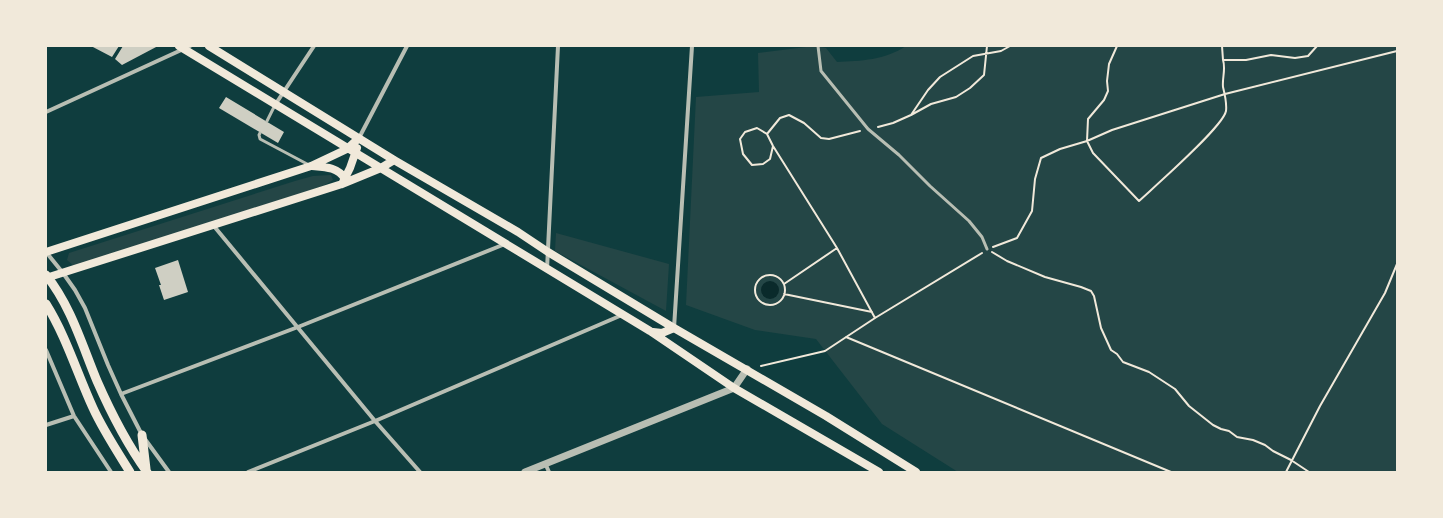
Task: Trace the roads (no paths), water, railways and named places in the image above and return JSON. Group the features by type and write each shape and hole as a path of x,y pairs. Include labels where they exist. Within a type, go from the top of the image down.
{"main road":[{"path":"209,46 394,160 518,232 548,252 674,328 826,416 916,472"},
{"path":"184,47 347,149 381,168 622,316 650,331 734,388 879,472"},
{"path":"46,252 311,166 347,149 359,138"},
{"path":"344,182 359,138"},
{"path":"147,471 124,436 112,414 68,308 47,277 344,182 381,168 394,160"},
{"path":"311,166 336,170 342,174 344,182"},
{"path":"46,304 65,342 93,409 130,472"},
{"path":"650,331 662,333 674,328"},
{"path":"142,435 147,471"}],"street":[{"path":"275,105 314,46"},
{"path":"359,138 407,46"},
{"path":"547,269 558,46"},
{"path":"674,328 692,46"},
{"path":"46,112 184,47"},
{"path":"213,225 375,421 420,472"},
{"path":"121,394 298,328 506,244"},
{"path":"46,252 63,273 85,308 121,394 142,435 169,472"},
{"path":"248,472 375,421 622,316"},
{"path":"46,350 74,416 111,472"},
{"path":"525,472 544,463 734,388 747,369"},
{"path":"46,425 74,416"},
{"path":"544,463 549,472"}],"lane":[{"path":"818,46 821,71 868,129 900,155 930,186 969,221 982,237 987,249"},
{"path":"267,121 275,105"},
{"path":"260,133 260,139 311,166"}]}
